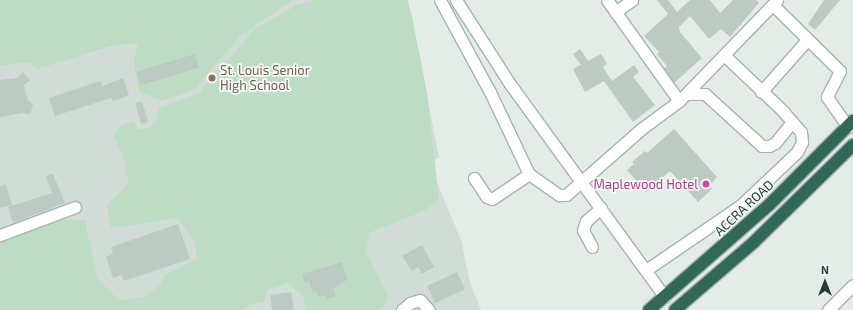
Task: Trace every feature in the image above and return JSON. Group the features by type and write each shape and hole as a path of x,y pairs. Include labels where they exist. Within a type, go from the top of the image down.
{"highway":[{"name":"ACCRA ROAD","path":"649,310 769,205 850,124"},
{"path":"675,310 754,242 853,145"}],"street":[{"path":"440,0 487,85 529,174 559,195 566,195 640,129 683,97 775,2 807,40 840,72 827,97 850,124"},
{"path":"456,0 510,84 665,297"},
{"path":"606,0 683,97"},
{"path":"615,12 632,0"},
{"path":"761,92 807,40"},
{"path":"646,270 741,205 797,152 803,137 792,122 724,56"},
{"path":"683,97 706,94 762,146 770,146 774,143 792,122"},
{"path":"474,178 487,197 492,199 529,174"},
{"path":"0,235 75,207"},
{"path":"592,247 583,230 586,221 601,208"},
{"path":"828,310 853,285"},
{"path":"402,310 410,303 420,300 429,310"}],"shaded area":[{"name":"St. Louis Senior High School","path":"0,0 408,0 439,157 429,163 461,240 470,282 481,310 0,310"}],"green space":[{"path":"0,0 292,1 240,36 195,89 162,101 139,92 134,63 138,44 114,45 38,69 29,62 0,66"},
{"path":"314,0 407,0 412,17 427,92 439,200 424,211 369,233 366,252 388,297 384,307 377,310 307,310 303,296 288,283 268,290 264,302 251,304 241,310 0,310 0,240 51,219 85,220 97,278 119,300 145,297 159,286 165,275 197,258 193,238 177,218 111,228 107,205 129,182 122,154 113,135 120,126 135,121 136,129 148,128 156,121 159,108 198,94 255,29 297,5"}],"building":[{"path":"657,0 668,0 677,12 690,0 710,0 720,13 733,0 756,0 759,3 730,37 721,29 709,39 690,16 679,27 680,32 702,58 674,83 664,68 667,66 657,54 659,52 644,36 668,14"},
{"path":"824,0 840,0 815,30 808,24"},
{"path":"580,49 588,61 601,54 607,64 603,67 612,81 634,65 639,72 633,77 655,105 633,122 604,81 585,92 573,69 581,65 573,54"},
{"path":"195,54 199,67 141,85 137,72"},
{"path":"23,72 30,80 24,85 28,100 33,105 30,115 23,113 0,117 0,80 17,78"},
{"path":"123,78 129,95 113,101 111,98 55,116 49,98 100,81 102,86"},
{"path":"142,101 148,122 141,124 135,103"},
{"path":"674,129 717,177 709,186 712,189 698,202 670,171 646,192 627,170 634,164 632,162 645,151 647,153"},
{"path":"53,174 65,203 13,223 8,207 52,193 46,176"},
{"path":"6,184 12,205 0,208 0,186"},
{"path":"178,224 190,259 124,281 121,275 113,278 106,257 113,254 111,247"},
{"path":"422,245 434,267 422,274 418,267 412,271 402,256"},
{"path":"342,262 347,280 334,288 336,296 327,299 326,295 318,297 316,292 313,293 309,281 305,283 302,274"},
{"path":"457,272 465,289 435,303 427,286"},
{"path":"291,292 294,310 272,310 270,295"}],"place":[{"name":"St. Louis Senior High School","path":"212,78"},
{"name":"Maplewood Hotel","path":"706,184"}]}
